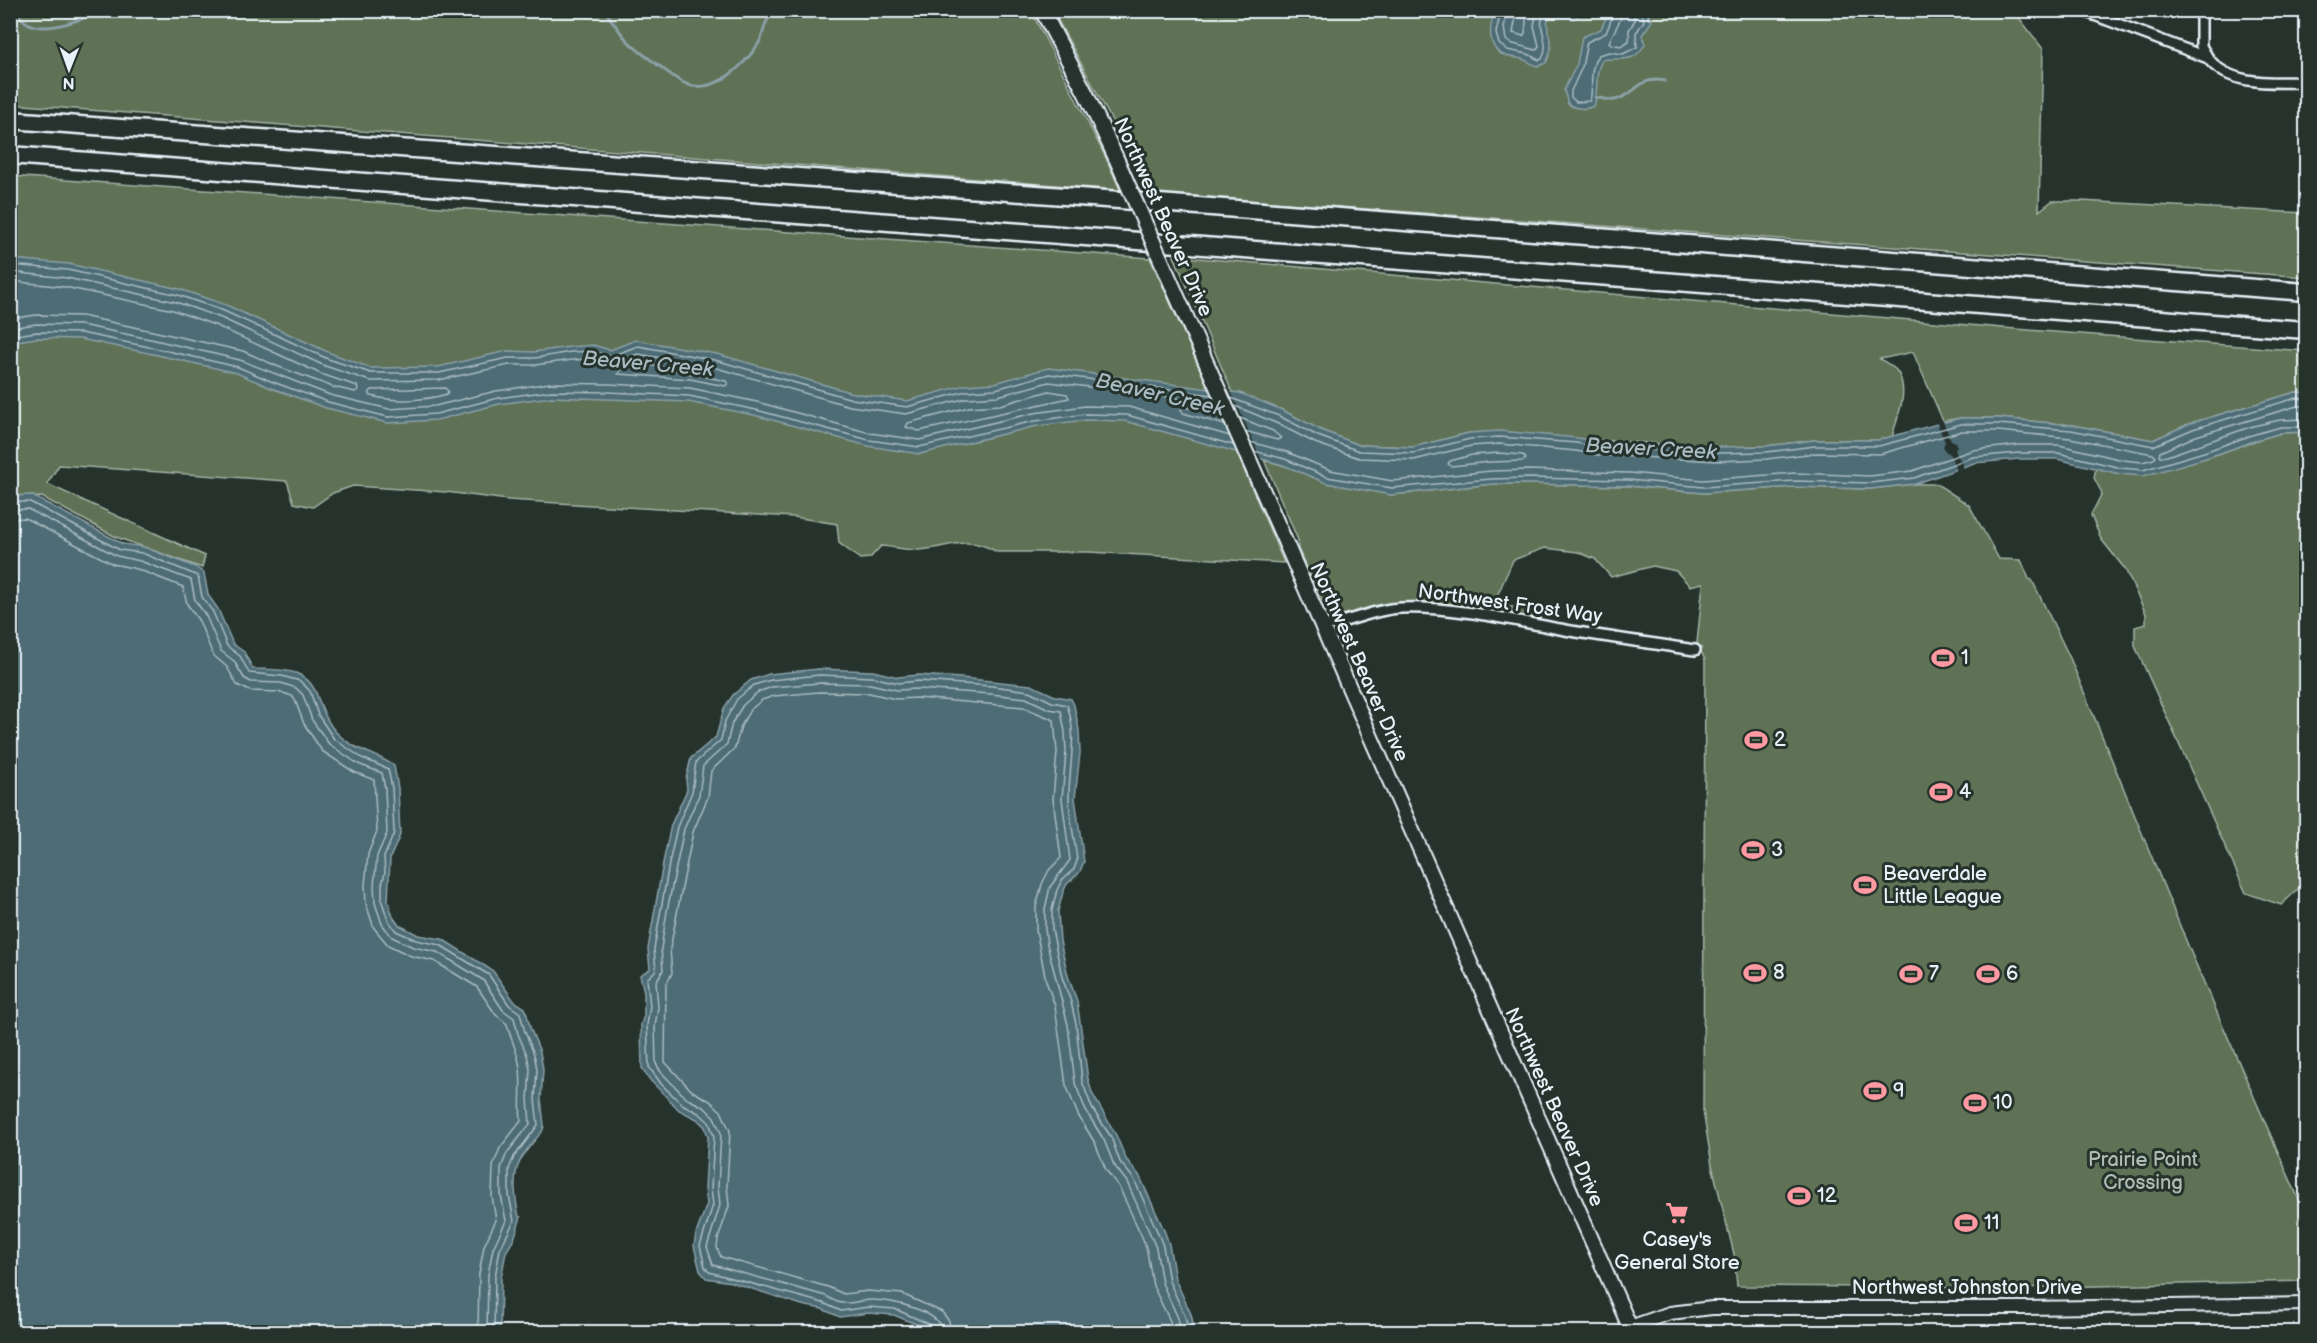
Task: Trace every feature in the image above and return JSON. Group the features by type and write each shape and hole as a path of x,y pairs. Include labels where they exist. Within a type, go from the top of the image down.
{"highway":[{"path":"10,120 1133,201 2307,292"},
{"path":"10,155 2307,330"}],"main road":[{"name":"Northwest Beaver Drive","path":"1042,10 1116,158 1631,1330"}],"street":[{"path":"2081,10 2208,58"},
{"path":"2202,10 2200,46 2208,58 2222,71 2241,78 2266,82 2307,82"},
{"name":"Northwest Frost Way","path":"1322,626 1338,624 1385,609 1405,608 1504,618 1695,650"},
{"name":"Northwest Johnston Drive","path":"1631,1330 1670,1313 1712,1308 2025,1308 2307,1304"}],"green space":[{"path":"10,11 1031,11 1120,190 11,104"},
{"path":"1053,11 2014,11 2043,49 2039,211 2052,201 2081,201 2306,213 2306,277 1147,193 1131,156"},
{"path":"10,176 1150,258 1284,563 1089,552 997,552 967,543 919,550 881,546 870,558 860,559 839,543 837,524 794,517 508,500 446,492 353,486 333,493 313,507 294,503 287,481 59,465 47,484 205,556 202,568 116,537 42,497 11,499"},
{"path":"1174,256 2003,328 2306,351 2306,393 2296,392 2191,423 2153,440 2072,425 1998,418 1960,418 1943,421 1913,352 1880,359 1896,370 1903,394 1892,437 1878,440 1815,440 1766,446 1718,447 1469,433 1413,447 1359,445 1320,430 1282,410 1232,392"},
{"path":"2306,432 2306,882 2281,905 2246,893 2135,646 2135,627 2146,624 2146,614 2125,569 2101,539 2091,515 2102,493 2094,478 2096,467 2120,474 2206,458 2281,433"},
{"name":"Prairie Point Crossing","path":"1264,460 1391,495 1492,484 1629,486 1704,493 1795,487 1870,489 1937,484 1969,505 1999,559 2021,560 2070,658 2192,955 2306,1216 2306,1281 2014,1288 1737,1286 1734,1254 1712,1165 1703,1111 1705,660 1697,643 1703,583 1690,586 1676,571 1653,566 1611,577 1595,559 1578,552 1545,548 1513,560 1493,605 1541,610 1540,620 1426,602 1374,606 1339,616 1328,613 1298,549 1298,540"}],"water":[{"path":"1497,10 1583,11 1574,19 1553,16 1548,18 1551,48 1546,63 1538,66 1523,59 1506,56 1495,49 1491,30 1493,17"},
{"path":"1609,11 1645,11 1652,21 1642,35 1645,44 1631,58 1602,60 1598,71 1594,106 1574,107 1568,104 1564,90 1577,64 1582,37 1601,29"},
{"name":"Beaver Creek","path":"11,259 69,264 179,289 226,305 330,353 371,368 438,367 507,351 534,352 593,345 610,350 636,340 717,354 853,393 907,401 965,385 995,383 1048,368 1240,393 1359,445 1413,447 1469,433 1499,431 1599,442 1718,447 1766,446 1815,440 1878,440 1960,418 1998,418 2072,425 2153,440 2191,423 2296,392 2306,393 2306,432 2281,433 2143,476 2120,474 2057,459 2020,459 1974,463 1915,484 1870,489 1795,487 1704,493 1629,486 1492,484 1391,495 1326,483 1283,465 1125,421 1086,420 1037,426 920,454 868,446 754,415 688,402 551,397 499,404 437,420 388,423 326,408 237,373 153,354 80,339 36,338 11,342"},
{"path":"31,495 123,544 144,547 195,567 204,573 208,595 218,609 233,644 244,652 253,669 283,670 308,680 329,722 344,740 394,766 398,788 400,835 390,858 388,901 393,917 399,925 418,935 442,939 493,971 514,1001 525,1008 540,1052 543,1069 541,1099 544,1126 542,1132 525,1152 517,1170 516,1203 519,1217 521,1217 514,1239 506,1252 501,1278 500,1332 11,1332 10,496"},
{"path":"819,669 873,671 898,677 919,675 1031,685 1055,696 1071,699 1079,730 1080,753 1075,798 1084,862 1079,873 1067,884 1063,892 1058,911 1060,941 1068,976 1077,1001 1092,1093 1116,1135 1126,1159 1139,1175 1164,1230 1169,1244 1175,1279 1191,1314 1195,1332 935,1332 894,1315 868,1313 840,1317 822,1309 802,1305 731,1282 706,1278 700,1271 694,1246 707,1204 705,1188 708,1137 705,1127 697,1119 679,1110 650,1080 642,1068 641,1024 644,1016 644,992 640,975 650,969 648,949 663,863 671,825 687,790 686,779 691,758 716,737 724,708 733,695 751,680 769,674"}],"pier":[{"path":"1208,385 1230,389 1263,463 1238,455"},
{"path":"1942,419 1951,440 1957,446 1955,450 1964,469 1957,471 1949,453 1943,447 1945,442 1936,421"}],"waterway":[{"path":"15,10 23,20 37,27 57,26 107,10"},
{"path":"604,10 623,36 638,50 680,81 699,86 719,81 744,62 760,42 768,19 775,10"},
{"path":"1648,10 1649,19"},
{"path":"1595,97 1615,100 1622,98 1643,83 1656,80 1665,81"}],"place":[{"name":"1","path":"1943,658"},
{"name":"2","path":"1756,740"},
{"name":"4","path":"1941,792"},
{"name":"3","path":"1753,850"},
{"name":"Beaverdale Little League","path":"1865,885"},
{"name":"8","path":"1755,973"},
{"name":"7","path":"1911,974"},
{"name":"6","path":"1988,974"},
{"name":"9","path":"1875,1091"},
{"name":"10","path":"1975,1103"},
{"name":"12","path":"1799,1196"},
{"name":"Casey's General Store","path":"1677,1213"},
{"name":"11","path":"1966,1223"}]}
